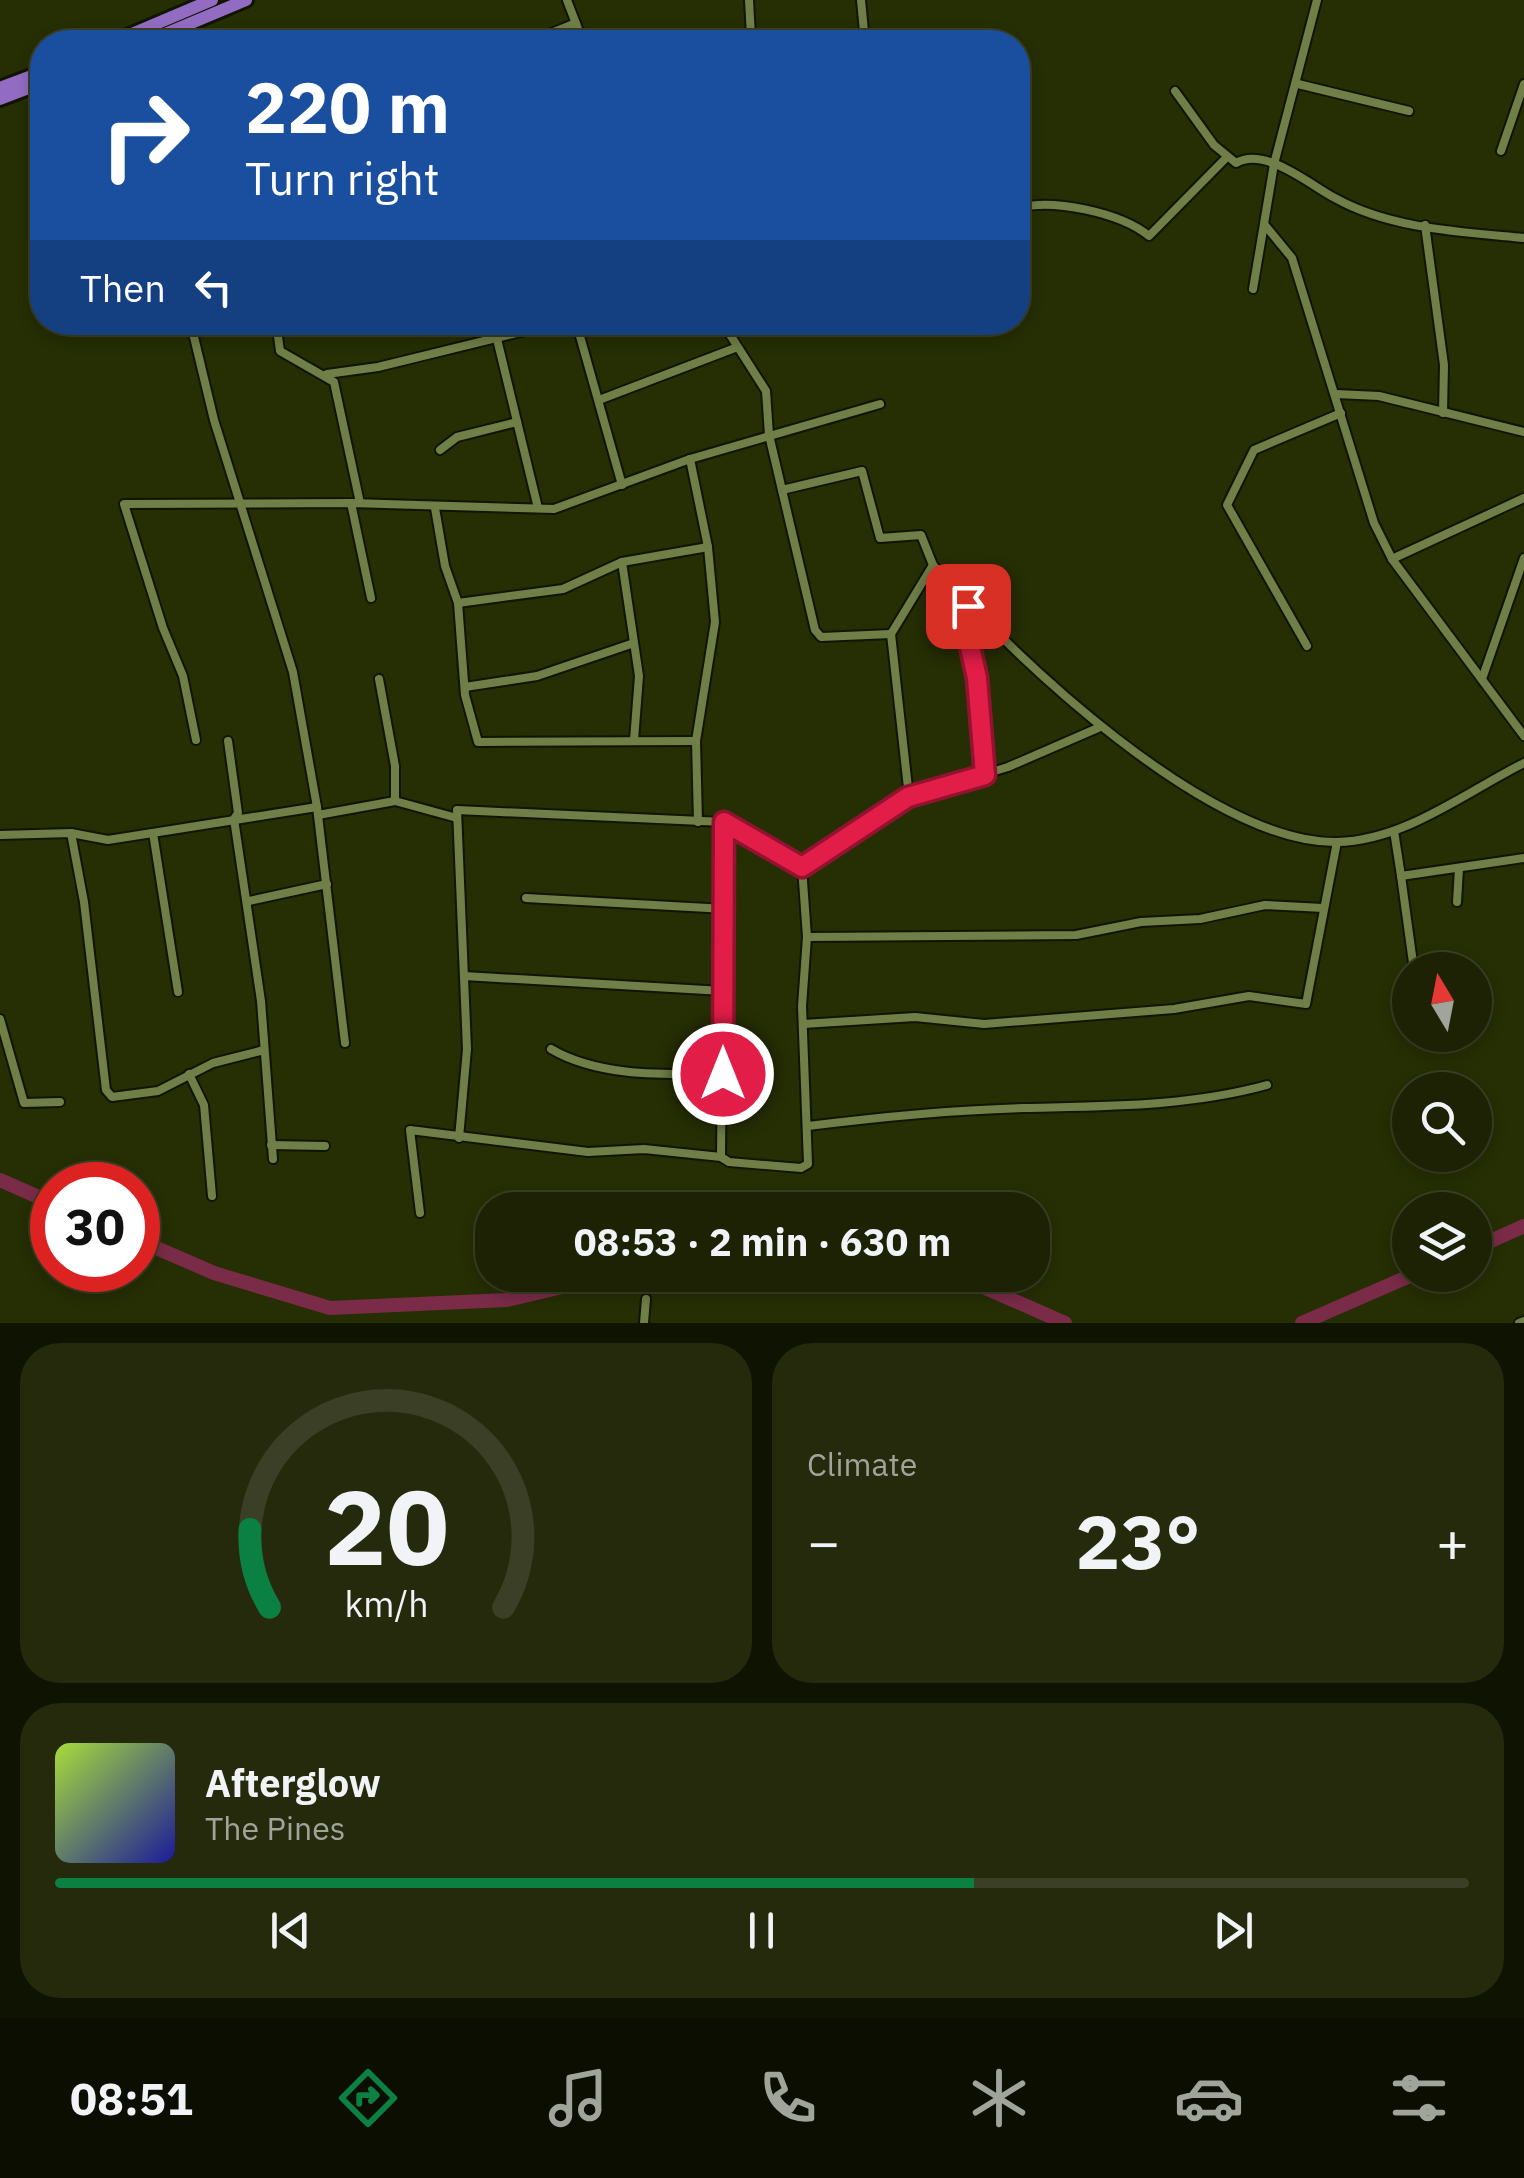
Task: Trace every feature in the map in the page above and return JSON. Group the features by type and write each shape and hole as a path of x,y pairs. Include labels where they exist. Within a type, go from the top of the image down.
{"highway":[{"path":"141,30 212,0"},
{"path":"175,30 246,0"},
{"path":"0,88 30,77"},
{"path":"0,99 30,88"}],"street":[{"path":"567,0 579,30"},
{"path":"749,0 752,30"},
{"path":"861,0 864,30"},
{"path":"1253,289 1274,164 1317,0"},
{"path":"557,30 576,22"},
{"path":"1298,84 1409,111"},
{"path":"1501,151 1524,84"},
{"path":"1175,92 1226,158 1236,162 1260,159 1274,164 1338,200 1389,219 1524,238"},
{"path":"1030,208 1070,208 1137,226 1149,236 1226,158"},
{"path":"1264,224 1292,258 1374,523 1392,559 1524,736"},
{"path":"1425,225 1444,365 1443,413"},
{"path":"193,335 239,501 293,672 328,884 346,1043"},
{"path":"278,335 280,352 327,374 334,382 372,598"},
{"path":"327,374 365,365 378,367 512,335"},
{"path":"580,335 622,485"},
{"path":"728,335 766,390 769,434 815,630 821,637 890,634"},
{"path":"497,339 538,508"},
{"path":"599,400 735,348"},
{"path":"1336,394 1379,396 1524,432"},
{"path":"196,740 182,676 157,612 124,504 239,501 554,509 690,458 880,404"},
{"path":"1308,646 1227,504 1254,450 1341,413"},
{"path":"440,450 457,437 517,422"},
{"path":"690,458 708,547 715,622 696,741 698,822"},
{"path":"782,490 862,472 880,538 920,535 933,565 968,606 1098,728 1234,813 1337,842 1394,831 1524,763"},
{"path":"1392,559 1524,498"},
{"path":"435,508 445,566 458,603 464,688 478,742 696,741"},
{"path":"458,603 563,589 622,562 708,547"},
{"path":"1482,678 1524,558"},
{"path":"622,562 638,676 634,740"},
{"path":"908,797 890,634 933,565"},
{"path":"968,606 966,629 977,678 985,775"},
{"path":"464,688 537,676 634,643"},
{"path":"379,679 395,766 395,802"},
{"path":"802,867 908,797 985,775 1098,728"},
{"path":"228,741 238,813 234,819 249,901 273,1158"},
{"path":"0,836 71,833 108,840 234,819 395,802 457,818"},
{"path":"459,1138 467,1049 457,810 724,822 802,867"},
{"path":"721,1157 724,822"},
{"path":"1394,831 1412,952"},
{"path":"71,833 84,902 106,1090 112,1097 158,1091 189,1074 264,1050"},
{"path":"153,833 178,992"},
{"path":"803,1024 915,1017 984,1024 1174,1009 1249,996 1306,1004 1337,842"},
{"path":"1401,876 1524,858"},
{"path":"420,1213 410,1130 588,1152 644,1149 800,1168 809,1160 803,1024 808,938 802,867"},
{"path":"1457,902 1458,868"},
{"path":"249,901 328,884"},
{"path":"526,898 726,908"},
{"path":"808,938 1076,935 1265,905 1323,908"},
{"path":"464,976 723,991"},
{"path":"0,1019 24,1103 60,1102"},
{"path":"551,1050 565,1058 622,1070 723,1074"},
{"path":"189,1074 204,1106 212,1196"},
{"path":"808,1126 973,1110 1104,1110 1200,1100 1267,1085"},
{"path":"271,1145 325,1146"},
{"path":"644,1323 646,1299"}],"waterway":[{"path":"0,1180 30,1193"},
{"path":"1492,1240 1524,1226"},
{"path":"160,1250 214,1273 330,1308 507,1300 541,1292"},
{"path":"1302,1323 1392,1284"},
{"path":"995,1292 1065,1323"}],"route":[{"path":"723,1074 724,822 802,867 908,797 985,775 977,678 966,629 968,606"}]}
